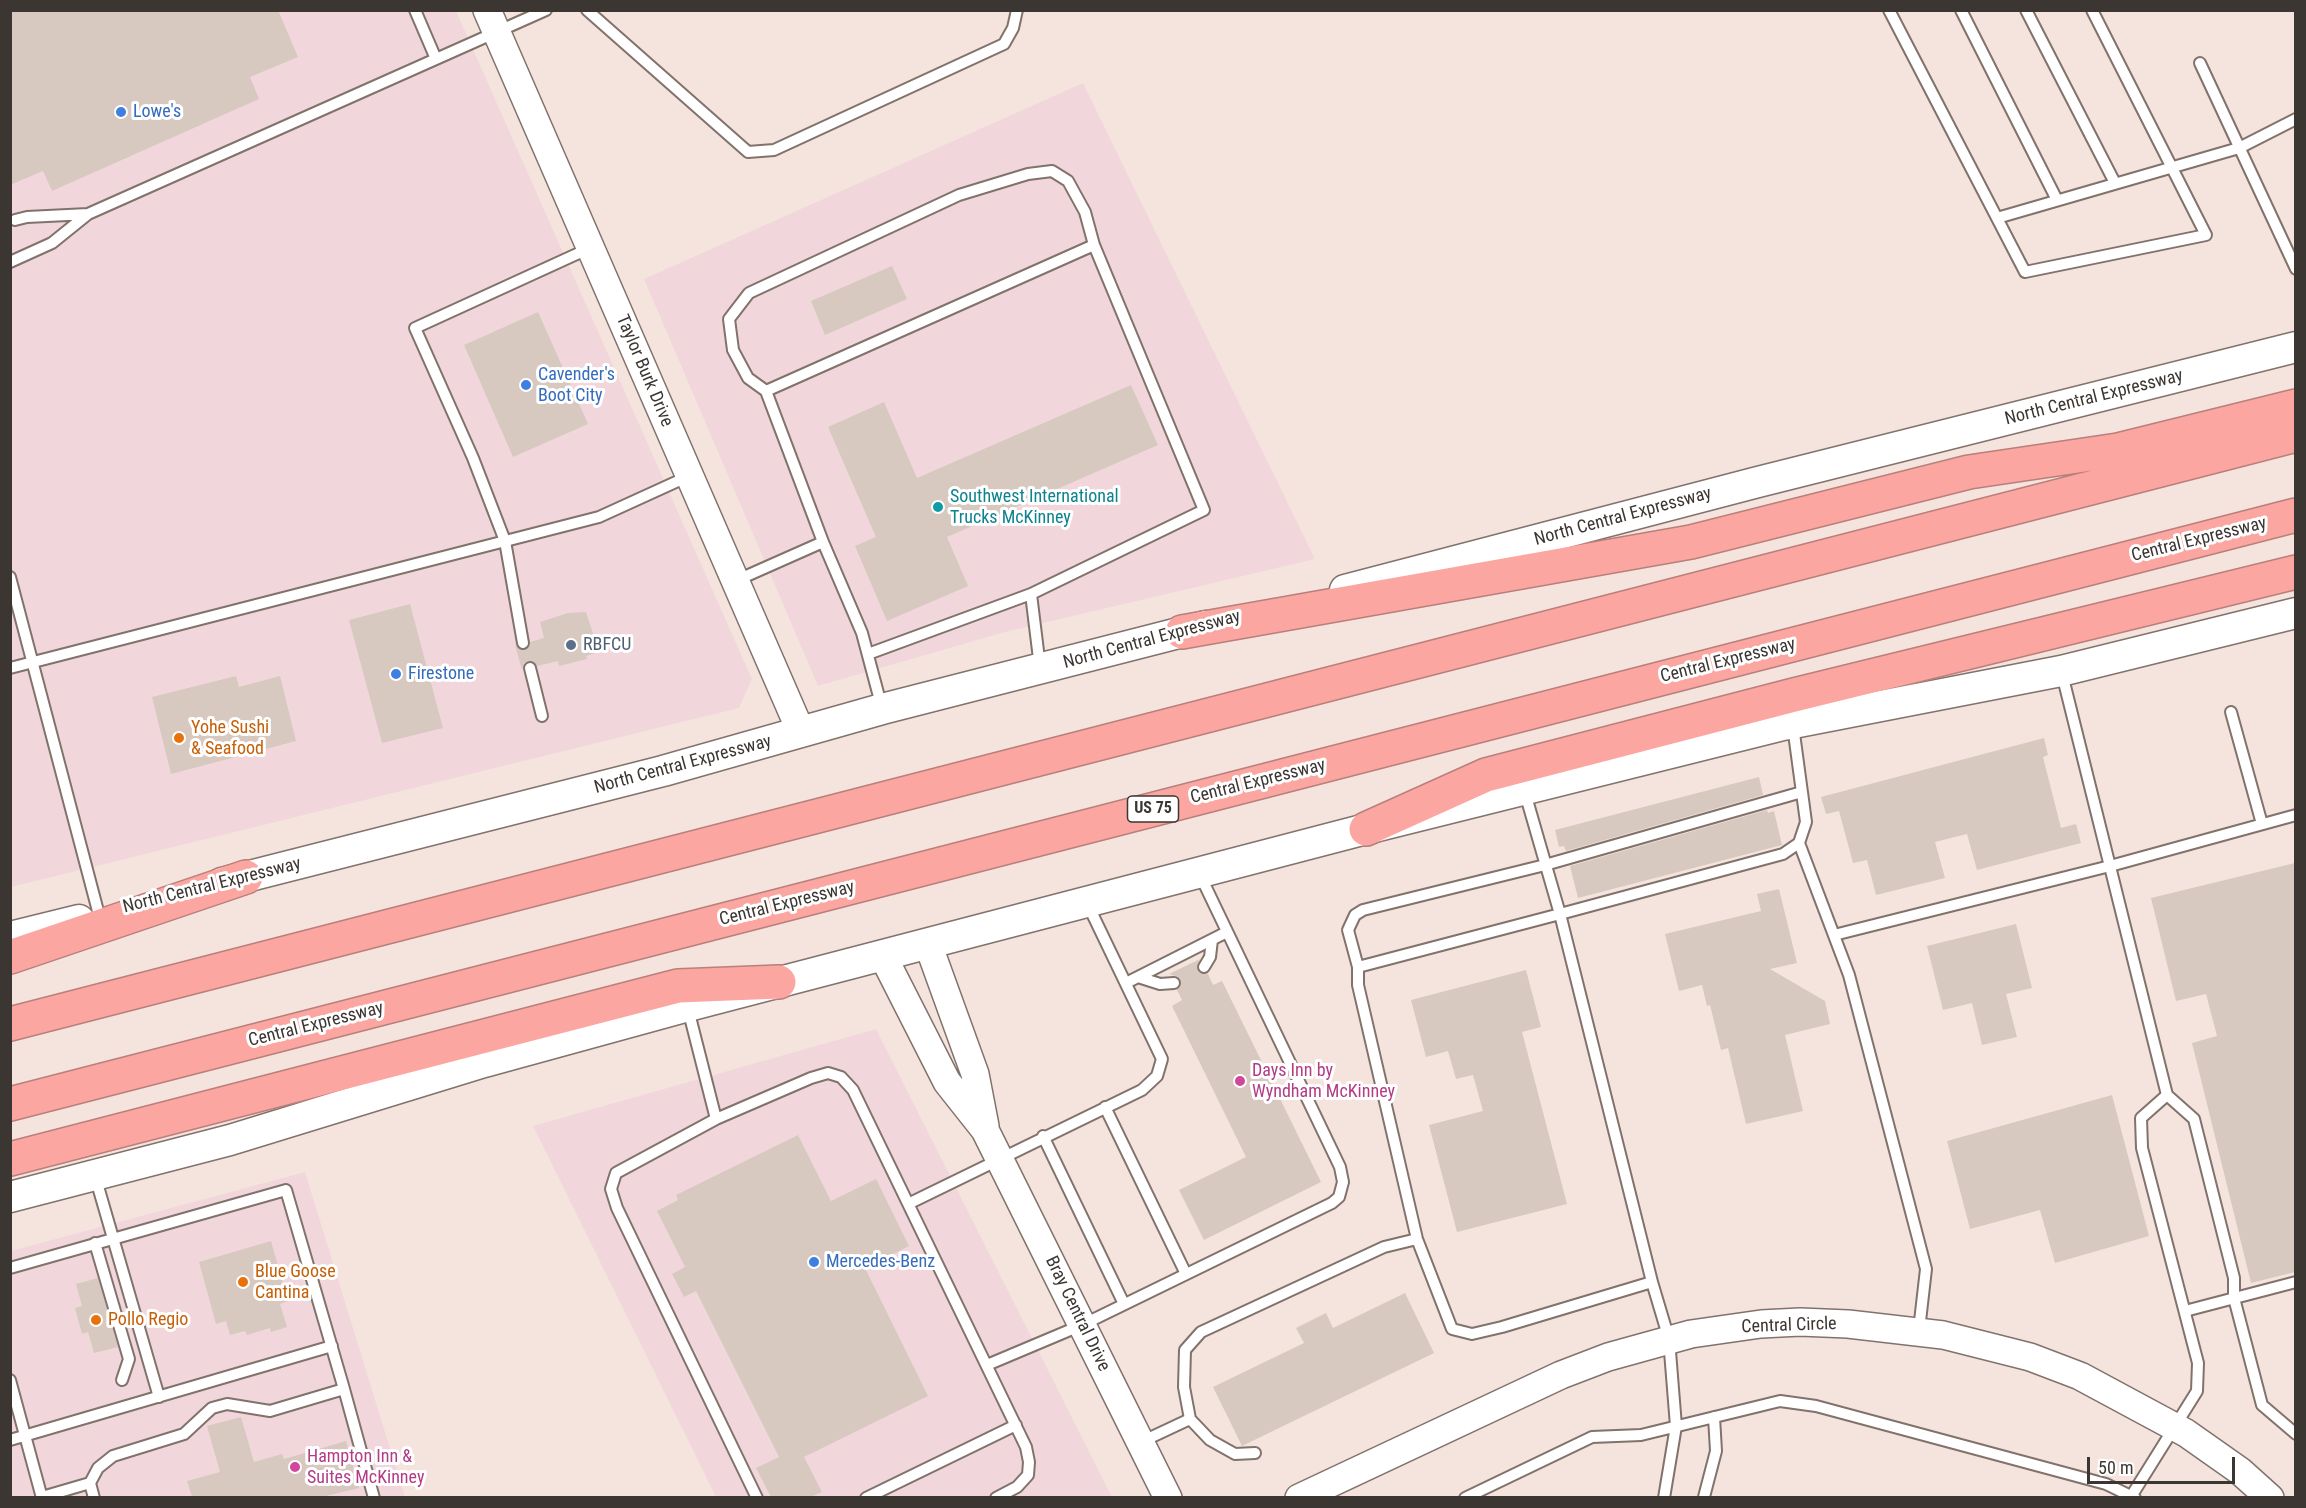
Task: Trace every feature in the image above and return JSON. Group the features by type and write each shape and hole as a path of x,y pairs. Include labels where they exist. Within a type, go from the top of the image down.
{"highway":[{"path":"1182,633 1691,542 1969,472 2118,450 2295,406"},
{"path":"10,1024 2295,435"},
{"name":"Central Expressway","path":"10,1104 2295,514"},
{"path":"1366,829 1486,775 1794,695 2295,572"},
{"path":"10,957 246,877"},
{"path":"10,1159 678,986 779,982"}],"main road":[{"name":"North Central Expressway","path":"10,937 663,771 882,709 1040,670 1758,482 2295,347"},
{"path":"10,1197 230,1140 484,1062 688,1006 1366,829 1793,723 2061,671 2295,613"}],"street":[{"name":"Taylor Burk Drive","path":"492,22 801,732"},
{"name":"Bray Central Drive","path":"928,944 975,1074 985,1130"},
{"name":"Bray Central Drive","path":"883,956 947,1082 985,1130 1168,1497"},
{"name":"Central Circle","path":"1299,1497 1561,1375 1608,1357 1669,1340 1761,1324 1800,1322 1919,1331 2030,1358 2080,1376 2176,1427 2240,1471 2270,1497"}],"lane":[{"path":"415,10 436,59"},
{"path":"10,262 52,243 88,214 436,59 492,22 546,10"},
{"path":"587,10 748,152 774,150 1004,44 1013,28 1017,10"},
{"path":"1889,10 2025,272 2206,235 2092,10"},
{"path":"1961,10 2057,200"},
{"path":"2026,10 2115,183"},
{"path":"2200,63 2295,269"},
{"path":"1997,218 2239,148 2295,119"},
{"path":"867,654 1031,594 1204,510 1094,245 1085,212 1068,181 1052,171 1028,174 949,199 749,293 729,319 733,350 748,378 766,391 823,542 862,633 867,654 882,709"},
{"path":"15,220 27,217 88,214"},
{"path":"766,391 1094,245"},
{"path":"523,644 505,541 473,458 415,328 590,248"},
{"path":"10,668 598,517 689,476"},
{"path":"735,581 823,542"},
{"path":"10,578 99,915"},
{"path":"1031,594 1040,670"},
{"path":"530,668 542,716"},
{"path":"2061,671 2168,1095 2194,1119 2234,1278 2234,1298 2262,1405 2295,1434"},
{"path":"2231,712 2262,824"},
{"path":"1358,967 1782,854 1799,843 1806,822 1793,723"},
{"path":"1524,789 1560,914 1652,1282 1669,1340 1676,1426 1664,1497"},
{"path":"1652,1282 1472,1334 1452,1329 1417,1239 1358,986 1358,967 1348,930 1355,915 1363,910 1545,865 1802,792"},
{"path":"1834,935 2110,866 2295,814"},
{"path":"1799,843 1849,975 1926,1269 1919,1331"},
{"path":"987,1365 1082,1325 1332,1203 1339,1197 1343,1182 1340,1167 1200,874"},
{"path":"910,1203 999,1157 1142,1089 1156,1076 1162,1059 1088,903"},
{"path":"1126,983 1227,932"},
{"path":"1204,967 1210,957 1212,940"},
{"path":"1138,977 1160,984 1174,983"},
{"path":"688,1006 716,1119"},
{"path":"757,1497 617,1208 611,1189 616,1173 716,1119 811,1078 828,1073 841,1077 853,1090 910,1203 1016,1425 1029,1462 1028,1474 1017,1487 996,1497"},
{"path":"1465,1497 1592,1437 1641,1436 1780,1401 1816,1406 2106,1484 2134,1496 2197,1391 2198,1363 2142,1148 2141,1118 2168,1095"},
{"path":"1105,1107 1186,1274"},
{"path":"1043,1136 1124,1304"},
{"path":"94,1175 159,1397"},
{"path":"10,1268 286,1190 374,1497"},
{"path":"1255,1453 1235,1454 1210,1440 1190,1419 1184,1387 1185,1350 1201,1332 1384,1247 1417,1239"},
{"path":"95,1243 129,1359 122,1380"},
{"path":"2185,1311 2295,1282"},
{"path":"10,1440 332,1346"},
{"path":"10,1380 42,1497 90,1483"},
{"path":"94,1497 90,1483 98,1468 112,1456 184,1434 212,1408 227,1404 270,1411 344,1389"},
{"path":"1704,1497 1716,1451 1714,1417"},
{"path":"1140,1442 1190,1419"},
{"path":"866,1497 1016,1425"}],"shaded area":[{"path":"10,11 456,11 752,679 739,708 11,887"},
{"path":"1083,83 1315,559 1005,632 818,686 644,279"},
{"path":"876,1029 1112,1497 716,1497 533,1126"},
{"path":"305,1172 405,1497 11,1498 11,1251"}],"building":[{"name":"Lowe's","path":"10,10 278,10 298,57 250,77 259,99 52,191 43,171 10,185"},
{"path":"892,266 907,299 825,335 811,301"},
{"name":"Cavender's Boot City","path":"538,312 588,424 513,457 464,345"},
{"name":"Southwest International Trucks McKinney","path":"1131,385 1158,445 947,537 968,586 887,621 855,546 876,537 828,427 884,402 917,478"},
{"name":"Firestone","path":"410,604 443,728 382,743 349,620"},
{"name":"RBFCU","path":"586,612 599,652 586,656 587,659 559,666 558,661 537,666 529,661 524,663 522,670 515,645 525,650 530,642 544,638 540,622 568,613"},
{"path":"236,676 239,687 280,676 296,741 171,774 152,697"},
{"path":"2044,738 2048,755 2043,757 2061,828 2076,824 2081,843 1977,870 1967,834 1935,842 1945,878 1876,895 1867,860 1853,863 1839,811 1826,814 1821,797"},
{"path":"1759,777 1763,795 1566,851 1564,846 1559,847 1555,830"},
{"path":"1767,810 1768,813 1774,811 1782,845 1578,898 1570,866"},
{"path":"2295,863 2295,1272 2251,1283 2192,1043 2217,1036 2206,994 2176,1001 2151,898"},
{"path":"1779,889 1797,963 1770,969 1825,1001 1830,1024 1785,1035 1803,1111 1746,1124 1728,1048 1721,1050 1710,1005 1707,1006 1702,985 1679,991 1665,934 1761,911 1757,894"},
{"path":"2016,924 2032,988 2006,994 2017,1037 1982,1045 1972,1003 1943,1010 1927,946"},
{"name":"Days Inn by Wyndham McKinney","path":"1200,959 1197,967 1200,973 1208,974 1213,985 1222,981 1321,1182 1204,1240 1179,1190 1246,1157 1172,1006 1182,1000 1177,990 1181,982 1178,977 1169,974"},
{"path":"1526,970 1541,1027 1522,1032 1567,1204 1457,1232 1429,1125 1483,1111 1473,1075 1456,1079 1448,1051 1426,1057 1411,1000"},
{"path":"2112,1095 2149,1236 2055,1263 2040,1210 1970,1229 1947,1141"},
{"path":"798,1135 831,1201 876,1179 909,1246 865,1268 928,1396 804,1457 822,1492 811,1497 771,1497 756,1468 779,1457 696,1291 684,1297 672,1274 685,1267 657,1211 678,1200 676,1195"},
{"name":"Blue Goose Cantina","path":"271,1241 288,1301 280,1304 287,1327 271,1332 270,1328 247,1335 245,1331 230,1335 226,1321 216,1324 199,1262"},
{"name":"Pollo Regio","path":"98,1278 118,1347 94,1353 88,1332 82,1334 75,1308 82,1306 76,1284"},
{"path":"1405,1293 1434,1353 1242,1446 1213,1387 1304,1343 1296,1328 1326,1313 1333,1328"},
{"name":"Hampton Inn & Suites McKinney","path":"241,1417 254,1462 282,1454 284,1459 346,1441 359,1488 322,1497 192,1497 187,1481 220,1472 207,1426"}],"place":[{"name":"Lowe's","path":"121,112"},
{"name":"Cavender's Boot City","path":"526,385"},
{"name":"Southwest International Trucks McKinney","path":"938,507"},
{"name":"RBFCU","path":"571,645"},
{"name":"Firestone","path":"396,674"},
{"name":"Yohe Sushi & Seafood","path":"179,738"},
{"name":"Days Inn by Wyndham McKinney","path":"1240,1081"},
{"name":"Mercedes-Benz","path":"814,1262"},
{"name":"Blue Goose Cantina","path":"243,1282"},
{"name":"Pollo Regio","path":"96,1320"},
{"name":"Hampton Inn & Suites McKinney","path":"295,1467"}]}
